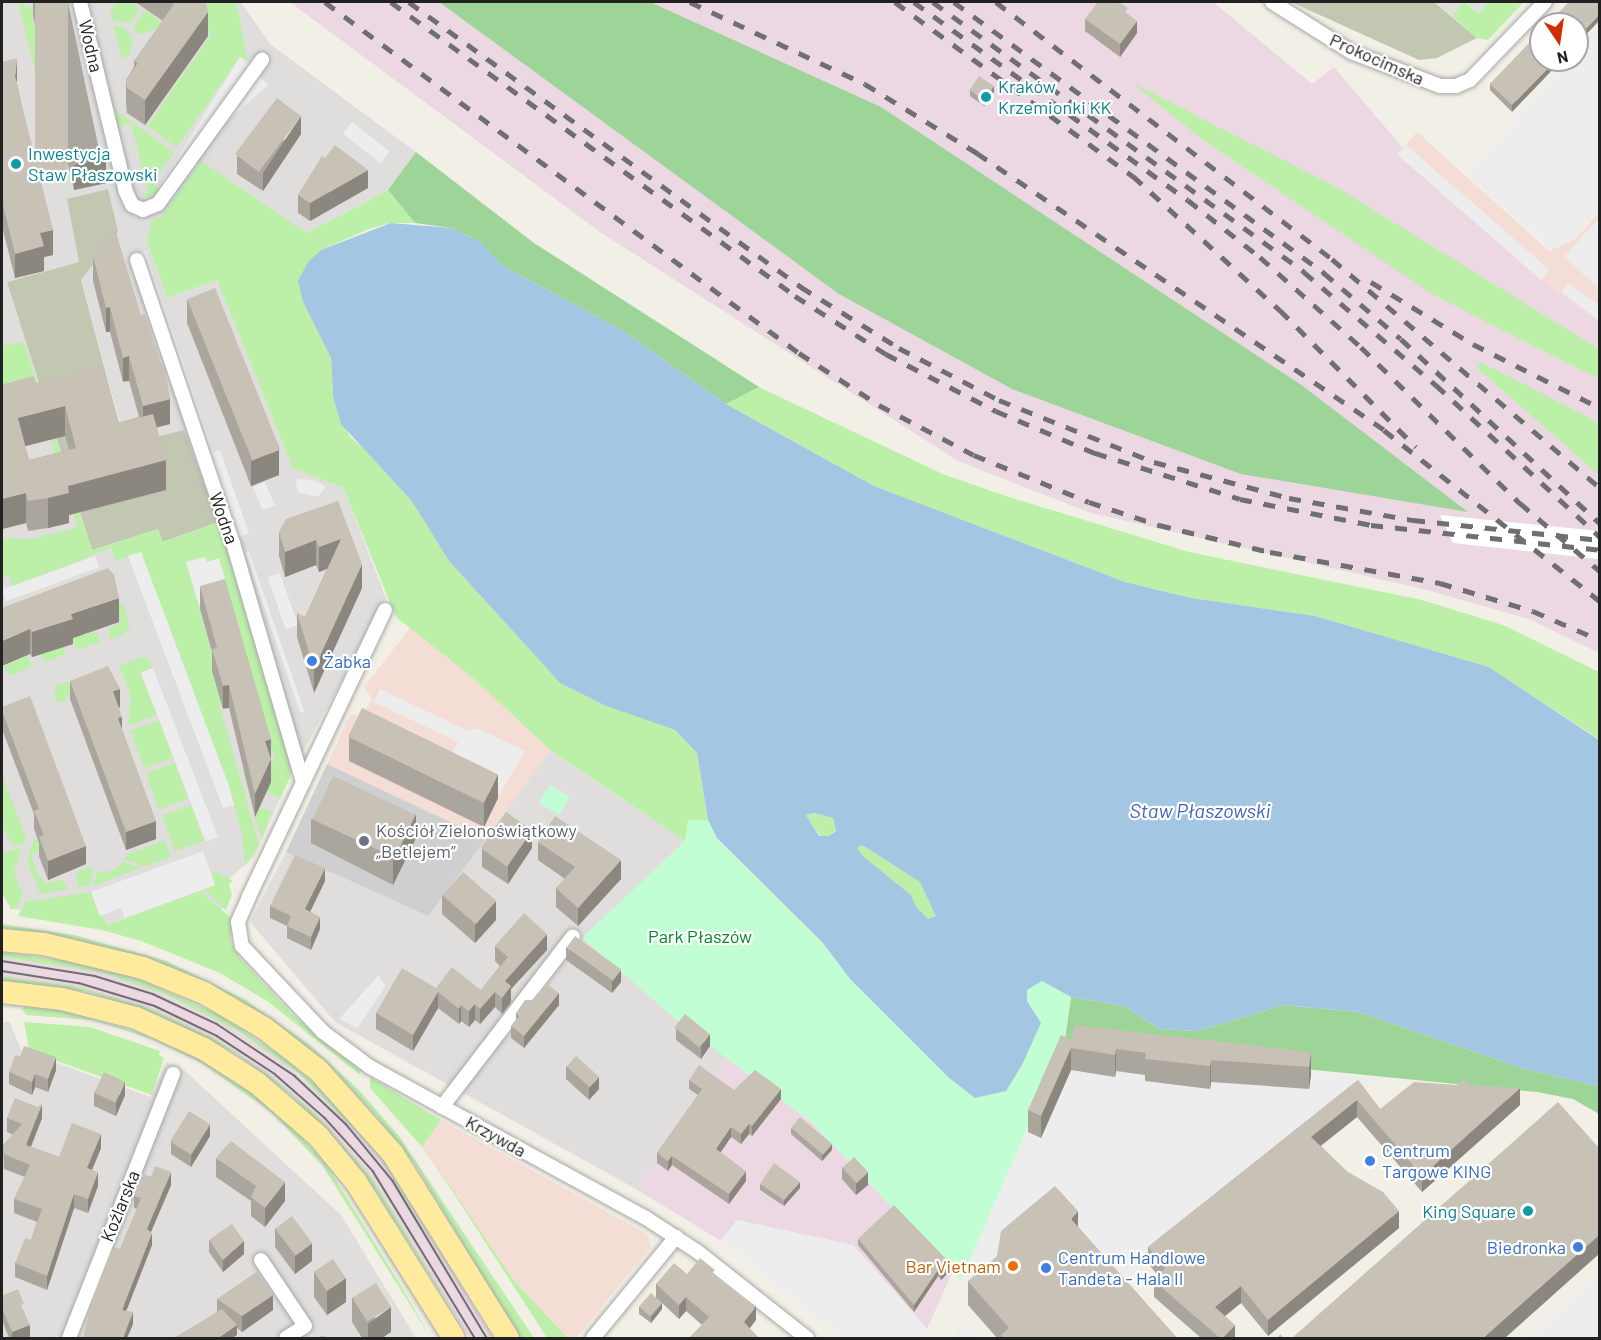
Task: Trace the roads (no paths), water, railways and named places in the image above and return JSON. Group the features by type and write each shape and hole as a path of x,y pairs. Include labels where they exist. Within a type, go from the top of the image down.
{"main road":[{"path":"2,940 44,944 143,968 204,993 264,1028 318,1070 393,1154 508,1338"},
{"path":"2,992 62,999 136,1018 204,1048 257,1083 318,1136 356,1182 454,1338"}],"street":[{"name":"Wodna","path":"81,2 126,192 132,205 143,210 158,204 262,60"},
{"name":"Prokocimska","path":"1272,2 1351,52 1440,86 1456,86 1470,80 1545,2"},
{"name":"Wodna","path":"136,260 233,543 302,779"},
{"path":"302,779 385,610"},
{"name":"Krzywda","path":"302,779 249,897 238,930 247,953 339,1045 442,1107 676,1237 807,1338"},
{"path":"442,1107 573,936"},
{"name":"Koźlarska","path":"69,1338 173,1074"},
{"path":"593,1338 676,1237"},
{"path":"261,1260 305,1326 286,1338"}],"water":[{"name":"Staw Płaszowski","path":"391,223 452,228 480,242 503,266 622,330 726,404 874,486 1125,582 1191,598 1315,616 1489,667 1599,740 1599,1086 1525,1069 1359,1012 1283,1005 1198,1031 1160,1029 1124,1006 1071,997 1042,981 1027,990 1027,1001 1041,1023 1022,1065 1006,1091 975,1098 948,1077 850,979 823,943 717,838 708,820 697,753 675,730 606,706 560,683 449,561 411,500 341,424 333,396 331,358 303,302 298,281 308,262 321,250","holes":["814,813 833,818 836,831 829,836 819,836 806,815","862,845 920,882 936,916 928,919 916,907 911,895 864,857 857,848"]}],"tram line":[{"path":"2,961 95,976 153,994 217,1024 295,1076 346,1124 393,1181 487,1338"},
{"path":"2,971 79,983 155,1006 217,1036 275,1074 325,1118 373,1171 475,1338"}],"railway":[{"path":"325,2 799,353 879,405 974,455 1089,502 1159,525 1270,552 1440,583 1533,611 1600,640"},
{"path":"391,2 795,296 886,354 996,411 1095,453 1240,499 1371,525 1600,550"},
{"path":"409,2 801,287 899,348 999,400 1154,462 1289,498 1413,520 1600,540"},
{"path":"690,2 865,84 977,153 1384,430 1600,601"},
{"path":"895,2 1133,176 1280,310 1416,447"},
{"path":"914,2 1188,200 1260,257 1361,347 1520,503 1600,571"},
{"path":"933,2 1304,272 1436,385 1600,537"},
{"path":"954,2 1324,273 1401,339 1600,523"},
{"path":"996,2 1332,259 1600,488"},
{"path":"1371,282 1473,344 1600,408"}],"place":[{"name":"Kraków Krzemionki KK","path":"986,97"},
{"name":"Inwestycja Staw Płaszowski","path":"16,164"},
{"name":"Żabka","path":"312,661"},
{"name":"Kościół Zielonoświątkowy „Betlejem”","path":"364,841"},
{"name":"Centrum Targowe KING","path":"1370,1161"},
{"name":"King Square","path":"1528,1211"},
{"name":"Biedronka","path":"1578,1247"},
{"name":"Bar Vietnam","path":"1013,1266"},
{"name":"Centrum Handlowe Tandeta - Hala II","path":"1046,1268"}],"park label":[{"name":"Park Płaszów","path":"700,936"}]}
